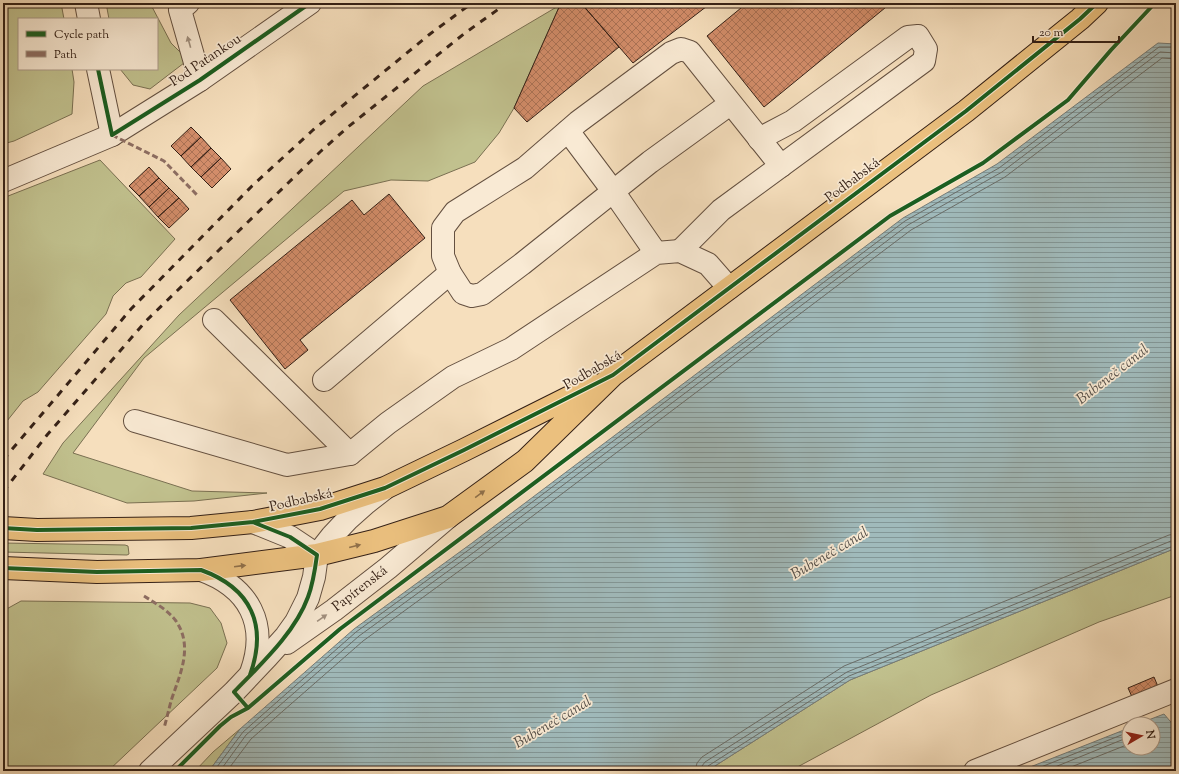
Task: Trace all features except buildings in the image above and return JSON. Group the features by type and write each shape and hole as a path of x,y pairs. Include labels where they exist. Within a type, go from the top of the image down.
{"main road":[{"name":"Podbabská","path":"3,568 97,572 201,570 317,555 374,541 448,517 525,461 613,375 966,111 1080,19 1097,3"},
{"name":"Podbabská","path":"3,528 37,530 191,528 253,522 320,509 385,488 613,375"}],"street":[{"path":"86,3 89,18"},
{"path":"188,3 180,10 200,80"},
{"name":"Pod Paťankou","path":"3,182 112,135 200,80 310,3"},
{"path":"680,252 721,210 924,61 926,49 918,36 908,37 793,121 759,139"},
{"path":"730,104 650,162 614,192 482,294 472,296 463,293 450,273 442,256 443,228 455,212 525,168 568,131 671,53 681,49 690,52 781,166"},
{"path":"98,70 112,135"},
{"path":"568,131 614,192 656,253"},
{"path":"134,420 287,465 350,454 388,423 453,377 511,349 656,253 680,252 708,264 729,288"},
{"path":"324,380 450,273"},
{"path":"214,320 350,454"},
{"path":"253,522 290,537 317,555 348,519 385,488"},
{"name":"Papírenská","path":"268,656 334,610 388,568 448,517"},
{"name":"Papírenská","path":"150,771 250,675 286,636 308,598 314,577 317,555"},
{"path":"201,570 231,584 242,596 251,610 256,626 258,642 256,659 250,675"},
{"path":"975,771 1176,690"}],"green space":[{"path":"6,3 61,3 64,18 18,18 18,70 72,70 74,82 72,114 14,141 3,144 3,53 7,9"},
{"path":"106,3 150,3 158,18 109,18"},
{"path":"560,5 514,108 499,133 475,162 428,181 391,180 344,191 144,358 73,453 192,491 267,493 194,501 127,503 43,474 63,443 179,315 423,86"},
{"path":"158,18 171,43 181,53 184,63 150,89 133,85 121,70 158,70"},
{"path":"100,160 175,239 141,277 126,283 113,296 106,314 38,392 23,401 3,426 3,198"},
{"path":"3,543 125,545 128,546 129,554 3,552"},
{"path":"1176,548 1176,595 1099,622 931,695 790,771 707,771 850,680"},
{"path":"21,601 190,603 210,608 221,623 227,643 217,668 108,771 3,771 3,611"},
{"path":"240,729 209,771 195,771 213,752"}],"water":[{"name":"Bubeneč canal","path":"1158,43 1176,44 1176,548 850,680 707,771 209,771 240,729 354,629 472,543 903,218 997,164"},
{"path":"1164,714 1176,728 1176,771 1020,771 1121,731 1121,756 1161,756 1161,716 1159,716"}],"railway":[{"path":"3,460 131,309 252,186 313,130 430,34 472,3"},
{"path":"3,492 47,435 146,321 320,152 348,127 465,33 507,3"}],"marked path":[{"path":"112,135 164,161 197,195"},
{"path":"144,596 173,617 181,630 184,640 185,649 182,669 164,728"}],"cycle path":[{"path":"98,70 112,135 200,80 310,3"},
{"path":"3,528 37,530 191,528 253,522 320,509 385,488 613,375 966,111 1080,19 1097,3"},
{"path":"175,771 220,726 231,717 248,708 340,629 890,216 983,163 1068,100 1111,50 1155,3"},
{"path":"248,708 234,692 276,648 295,623 310,592 317,555 290,537 255,523"},
{"path":"3,568 97,572 201,570 232,587 243,598 251,610 256,625 257,640 255,657 250,675"}]}
